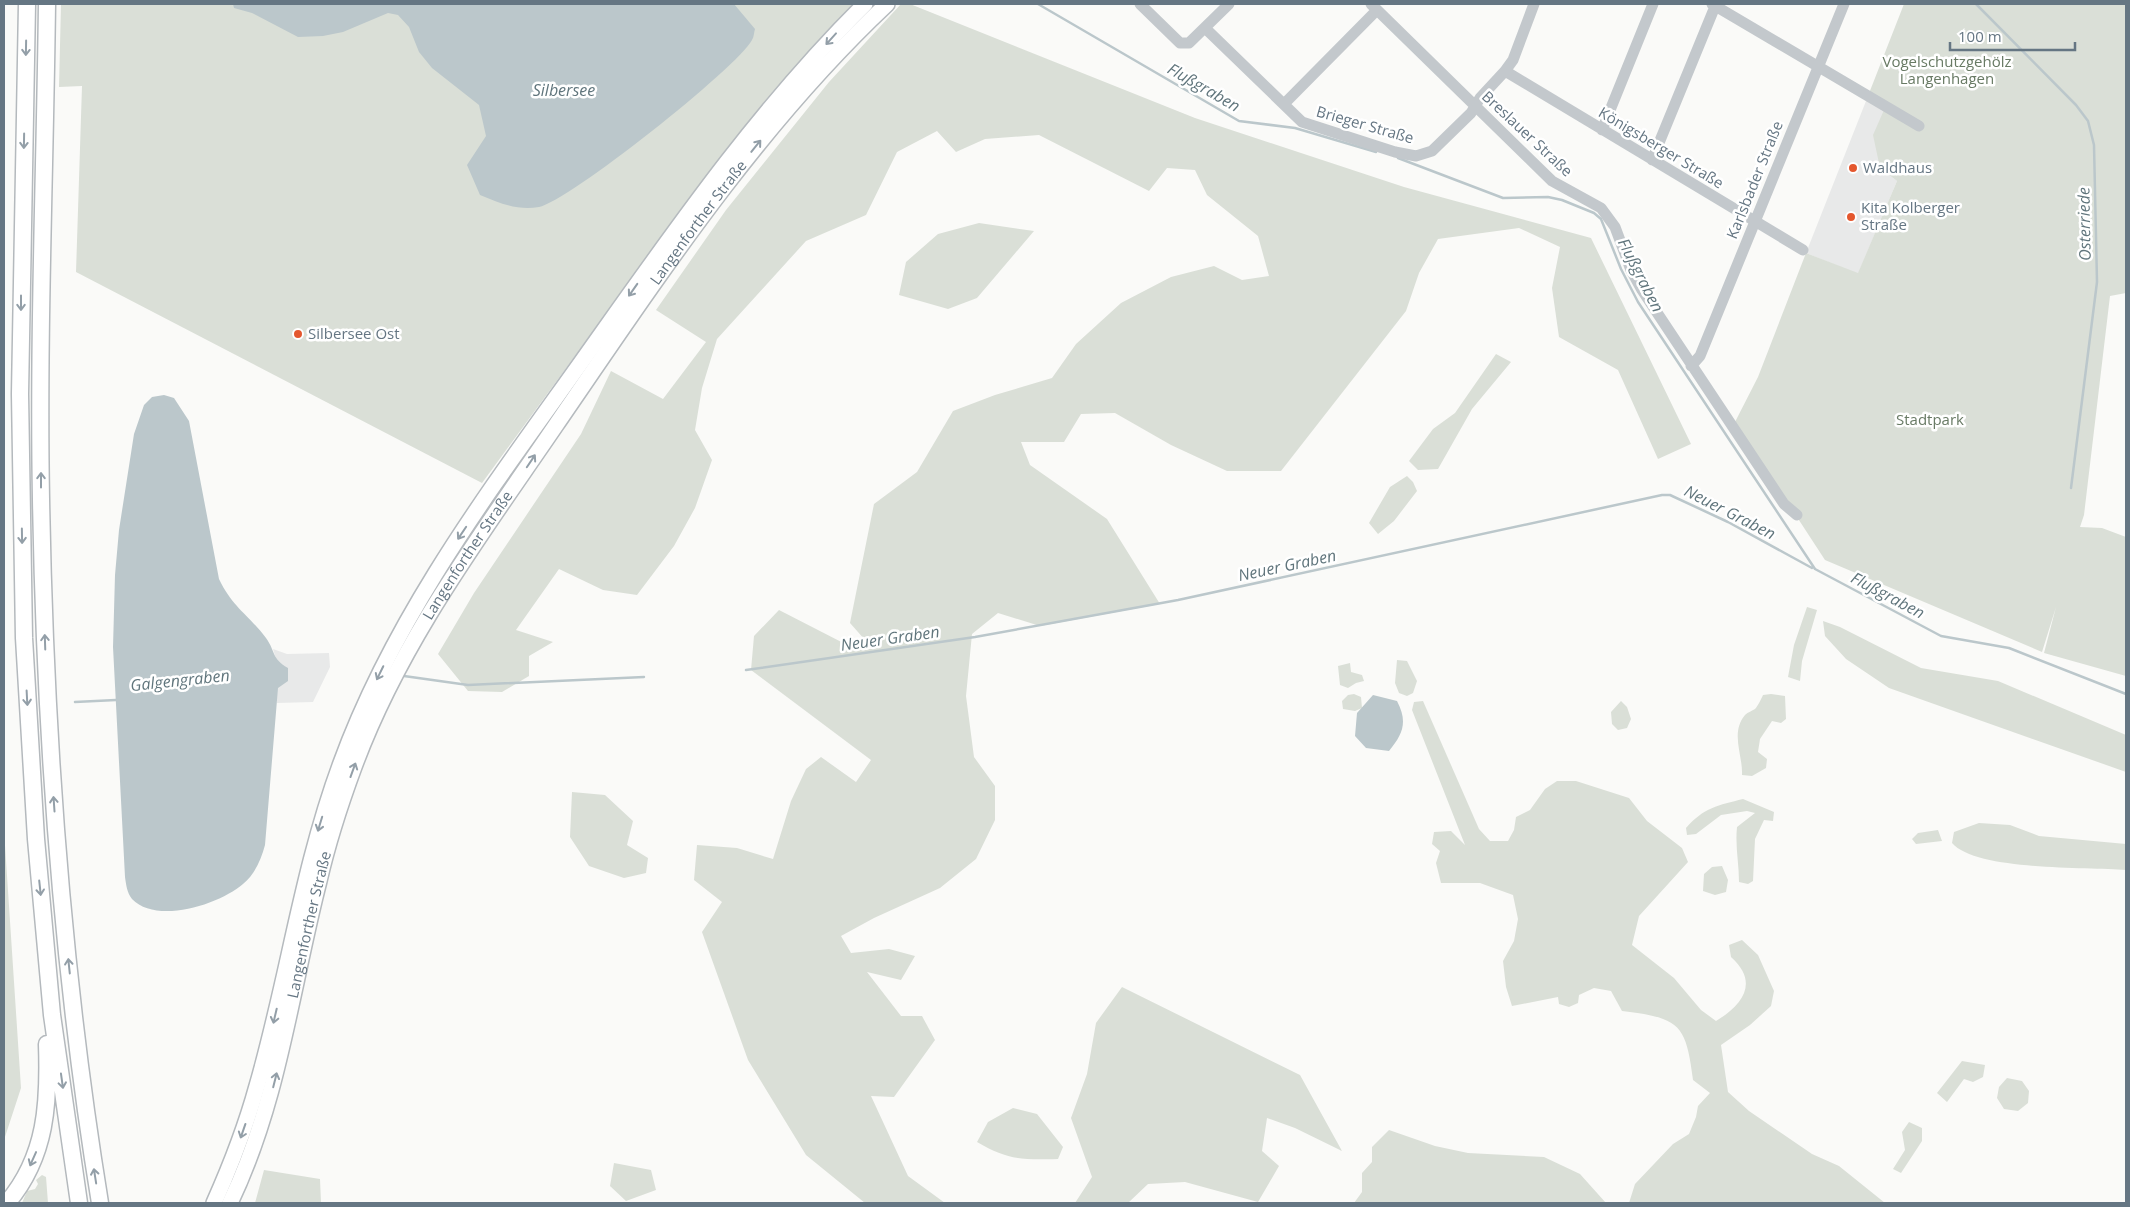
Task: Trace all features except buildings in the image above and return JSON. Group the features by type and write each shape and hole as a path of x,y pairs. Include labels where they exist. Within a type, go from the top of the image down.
{"highway":[{"path":"27,4 20,394 24,638 36,839 52,1015 79,1203"},
{"path":"48,4 41,403 45,637 58,853 74,1015 100,1203"},
{"path":"7,1203 24,1180 38,1148 48,1090 47,1031 52,1015"}],"main road":[{"name":"Langenforther Straße","path":"214,1203 236,1148 257,1087 305,880 329,796 358,722 414,607 489,493 703,192 767,111 865,4"},
{"name":"Langenforther Straße","path":"230,1203 252,1153 272,1091 318,883 342,800 370,727 406,652 454,575 708,207 778,119 829,62 888,4"}],"street":[{"path":"1140,4 1180,43 1189,43 1229,4"},
{"path":"1475,106 1513,60 1534,4"},
{"path":"1602,130 1653,4"},
{"path":"1652,160 1714,4 1919,126"},
{"name":"Karlsbader Straße","path":"1691,366 1700,356 1844,4"},
{"path":"1284,104 1374,7"},
{"name":"Breslauer Straße","path":"1374,7 1552,182 1591,201 1608,216 1631,270 1691,366 1784,504 1797,515"},
{"name":"Brieger Straße","path":"1205,28 1284,104 1294,116 1310,126 1331,130 1395,152 1416,156 1432,151 1475,106"},
{"name":"Königsberger Straße","path":"1505,71 1803,250"}],"shaded area":[{"name":"Kita Kolberger Straße","path":"1866,101 1884,110 1880,168 1897,181 1858,274 1806,253"},
{"path":"273,649 287,654 329,653 330,667 313,702 277,703 277,662"}],"green space":[{"path":"61,4 855,4 698,188 482,483 76,272 82,86 59,87"},
{"path":"901,4 910,4 1195,118 1404,187 1591,238 1691,444 1658,459 1618,370 1559,337 1552,288 1560,247 1519,228 1438,239 1419,273 1406,311 1281,471 1227,471 1171,445 1115,413 1081,414 1064,442 1021,442 1030,465 1107,519 1160,604 1040,626 998,613 972,634 966,696 974,757 995,786 995,820 976,859 940,888 874,918 841,936 851,953 889,949 915,956 901,980 867,972 901,1016 922,1016 935,1040 894,1097 871,1096 908,1176 945,1203 865,1203 806,1155 748,1060 702,932 722,902 694,880 697,845 737,848 773,859 791,801 806,769 821,757 856,782 871,760 751,670 754,636 779,610 855,649 873,649 850,623 874,504 917,472 953,411 995,395 1052,378 1076,344 1121,303 1171,277 1214,266 1242,280 1269,276 1258,236 1207,195 1195,170 1167,168 1149,191 1039,135 985,139 956,152 937,131 897,152 866,215 806,241 717,339 702,388 695,430 712,460 695,508 674,546 637,595 603,590 559,569 516,630 553,642 529,656 529,676 502,692 468,691 438,654 474,593 581,434 611,371 663,399 706,342 656,310 726,210 829,82"},
{"name":"Stadtpark","path":"1904,4 2126,4 2126,293 2110,296 2084,515 2080,527 2102,528 2126,537 2126,676 2044,653 2056,607 2042,652 1825,560 1735,422 1758,377 1806,253 1858,273 1897,181 1880,168 1873,135 1884,110 1866,101"},
{"path":"979,223 1034,231 977,298 948,309 899,295 906,262 938,234"},
{"path":"1496,354 1511,362 1472,409 1438,469 1418,470 1409,461 1433,429 1455,413"},
{"path":"1407,476 1413,482 1417,491 1394,521 1378,534 1369,523 1390,487"},
{"path":"1807,607 1817,610 1802,661 1800,681 1788,677 1794,645"},
{"path":"1823,621 1840,627 1921,668 1998,681 2126,735 2126,772 1889,688 1846,659 1825,636"},
{"path":"1397,660 1407,661 1417,681 1413,693 1407,696 1399,693 1395,683"},
{"path":"1350,663 1351,672 1362,675 1364,681 1348,688 1340,685 1338,666"},
{"path":"1354,694 1361,697 1362,708 1355,711 1343,709 1342,701 1348,695"},
{"path":"1763,695 1785,696 1786,719 1781,723 1772,721 1760,739 1758,752 1767,759 1766,768 1752,776 1742,775 1738,729 1745,715 1756,708"},
{"path":"1423,701 1479,829 1490,841 1508,841 1514,830 1516,817 1530,810 1545,789 1557,781 1576,781 1629,798 1647,821 1682,848 1688,862 1639,916 1632,945 1674,978 1701,1010 1716,1021 1740,1001 1746,984 1745,976 1740,967 1731,957 1729,945 1742,940 1758,955 1774,991 1771,1006 1750,1025 1721,1045 1728,1092 1749,1111 1812,1154 1839,1166 1885,1203 1629,1203 1635,1184 1673,1144 1689,1134 1698,1106 1710,1093 1693,1080 1687,1046 1676,1027 1668,1021 1656,1017 1622,1011 1611,991 1594,988 1579,995 1578,1003 1569,1007 1559,1004 1558,997 1512,1006 1506,987 1503,961 1514,941 1518,919 1513,895 1480,883 1441,883 1436,863 1440,851 1432,844 1434,832 1451,831 1465,845 1412,710 1414,702"},
{"path":"1621,701 1627,707 1631,719 1627,728 1618,730 1612,724 1611,712"},
{"path":"572,792 605,795 633,821 627,845 648,858 646,873 624,878 589,866 570,837"},
{"path":"1743,799 1774,812 1773,821 1764,820 1755,839 1753,881 1748,884 1739,882 1736,841 1737,827 1755,813 1747,811 1721,815 1696,834 1687,835 1686,828 1705,812"},
{"path":"1979,823 2010,825 2039,836 2126,844 2126,870 2060,868 2007,863 1984,859 1965,852 1952,843 1954,832"},
{"path":"4,830 21,1088 4,1140"},
{"path":"1938,830 1942,841 1916,844 1912,839 1918,833"},
{"path":"1722,866 1728,880 1726,892 1715,895 1703,891 1704,874 1712,867"},
{"path":"1122,987 1300,1075 1342,1151 1295,1128 1267,1118 1262,1151 1279,1166 1258,1202 1185,1182 1148,1184 1128,1203 1075,1203 1092,1177 1071,1118 1087,1074 1096,1023"},
{"path":"1962,1061 1985,1065 1983,1077 1973,1082 1964,1079 1947,1102 1937,1093"},
{"path":"2007,1078 2022,1081 2029,1091 2028,1103 2018,1111 2004,1109 1997,1098 1999,1087"},
{"path":"1013,1108 1037,1114 1063,1147 1058,1159 1016,1158 997,1152 977,1142 988,1122"},
{"path":"1909,1122 1922,1128 1922,1141 1901,1173 1893,1169 1905,1150 1902,1132"},
{"path":"1389,1130 1435,1146 1468,1153 1544,1157 1580,1174 1606,1203 1354,1203 1362,1192 1362,1173 1372,1162 1372,1147"},
{"path":"614,1163 651,1170 656,1190 626,1201 610,1186"},
{"path":"264,1170 320,1179 321,1203 255,1203"},
{"path":"42,1175 46,1177 48,1203 22,1203 27,1191 35,1189 38,1184 36,1180"}],"water":[{"name":"Silbersee","path":"233,4 734,4 755,29 752,40 740,55 717,77 651,132 583,183 539,207 524,208 501,203 480,195 467,165 486,136 479,105 432,68 419,52 409,27 398,15 388,13 343,32 323,36 298,37 252,13 234,8"},
{"path":"164,395 174,398 189,421 219,579 235,604 266,638 276,658 288,668 288,681 278,688 265,845 259,861 247,880 233,891 204,904 172,911 143,907 132,899 126,885 113,647 115,575 119,530 134,434 144,405 152,397"},
{"path":"1373,695 1397,701 1402,715 1401,733 1389,751 1366,748 1355,736 1357,713"}],"waterway":[{"name":"Flußgraben","path":"1038,4 1239,121 1295,128 1376,152"},
{"name":"Osterriede","path":"1976,4 2076,105 2088,121 2094,145 2097,282 2071,488"},
{"name":"Flußgraben","path":"1398,158 1503,198 1548,197 1562,200 1594,213 1601,219 1621,269 1638,302 1815,569 1941,636 2009,648 2126,694"},
{"name":"Neuer Graben","path":"746,670 975,637 1178,600 1662,495 1670,495 1728,522 1812,568"},
{"name":"Neuer Graben","path":"404,676 468,685 644,677"},
{"name":"Galgengraben","path":"75,702 116,700"}],"place":[{"name":"Waldhaus","path":"1853,168"},
{"name":"Kita Kolberger Straße","path":"1851,217"},
{"name":"Silbersee Ost","path":"298,334"}],"park label":[{"name":"Vogelschutzgehölz Langenhagen","path":"1947,70"}]}
